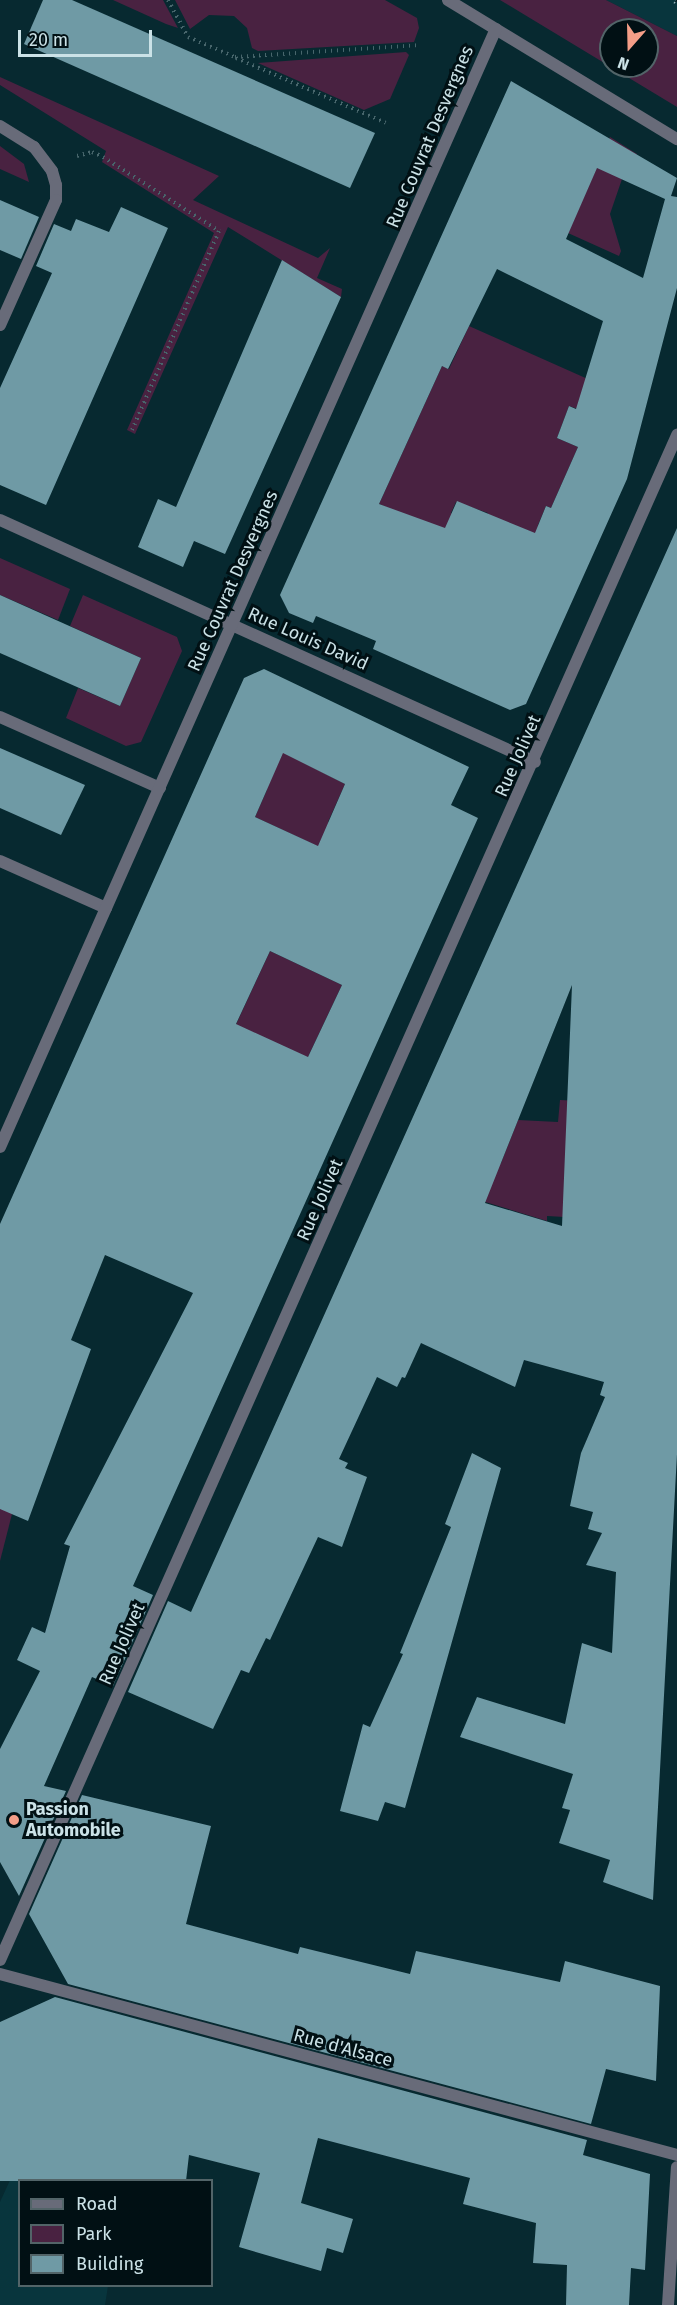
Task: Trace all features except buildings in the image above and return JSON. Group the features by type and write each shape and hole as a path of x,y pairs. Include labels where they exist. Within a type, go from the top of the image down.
{"street":[{"path":"448,0 677,139"},
{"name":"Rue Couvrat Desvergnes","path":"0,1147 496,29"},
{"path":"0,126 34,147 52,171 56,200 0,325"},
{"name":"Rue Jolivet","path":"0,1960 535,762 677,435"},
{"name":"Rue Louis David","path":"0,520 535,762"},
{"path":"0,717 160,788"},
{"path":"0,861 106,908"},
{"name":"Rue d'Alsace","path":"0,1974 677,2155"},
{"path":"668,2305 677,2167"}],"path":[{"path":"168,0 188,37 386,123"},
{"path":"235,57 419,45"},
{"path":"52,171 82,153 92,152 219,231 132,430"}],"shaded area":[{"path":"606,0 677,0 677,36 659,27 659,18 642,18"},
{"path":"16,2167 20,2179 18,2287 108,2287 105,2305 0,2305 0,2202"}],"green space":[{"path":"113,0 163,0 178,28 166,24"},
{"path":"175,0 385,0 417,18 419,28 414,42 258,51 252,48 247,28 234,16 209,15 190,29"},
{"path":"500,0 606,0 642,18 599,18 599,60"},
{"path":"659,27 677,36 677,107 629,78 659,78"},
{"path":"406,52 409,55 390,99 364,110 258,63"},
{"path":"0,77 219,176 193,200 318,258 330,248 317,278 342,289 341,297 228,227 135,434 127,430 214,233 102,162 106,151 0,85"},
{"path":"610,137 637,154 622,179 610,214 621,251 619,256 568,233"},
{"path":"0,146 24,164 29,182 0,169"},
{"path":"469,326 590,380 584,411 569,406 557,438 578,447 551,508 546,506 538,525 535,549 463,565 488,513 456,502 451,513 465,519 382,560 391,509 379,504 442,366 449,369"},
{"path":"0,558 70,589 58,620 0,595"},
{"path":"83,595 177,637 182,651 141,742 126,746 66,718 78,688 120,706 141,658 70,626"},
{"path":"268,744 345,784 328,822 348,831 303,877 317,846 255,817 267,790"},
{"path":"270,951 342,985 308,1057 220,1059"},
{"path":"560,1100 619,1103 617,1220 547,1216 547,1221 469,1197 501,1163 518,1120 558,1122"},
{"path":"0,1474 12,1514 0,1561"}],"place":[{"name":"Passion Automobile","path":"14,1820"}]}
